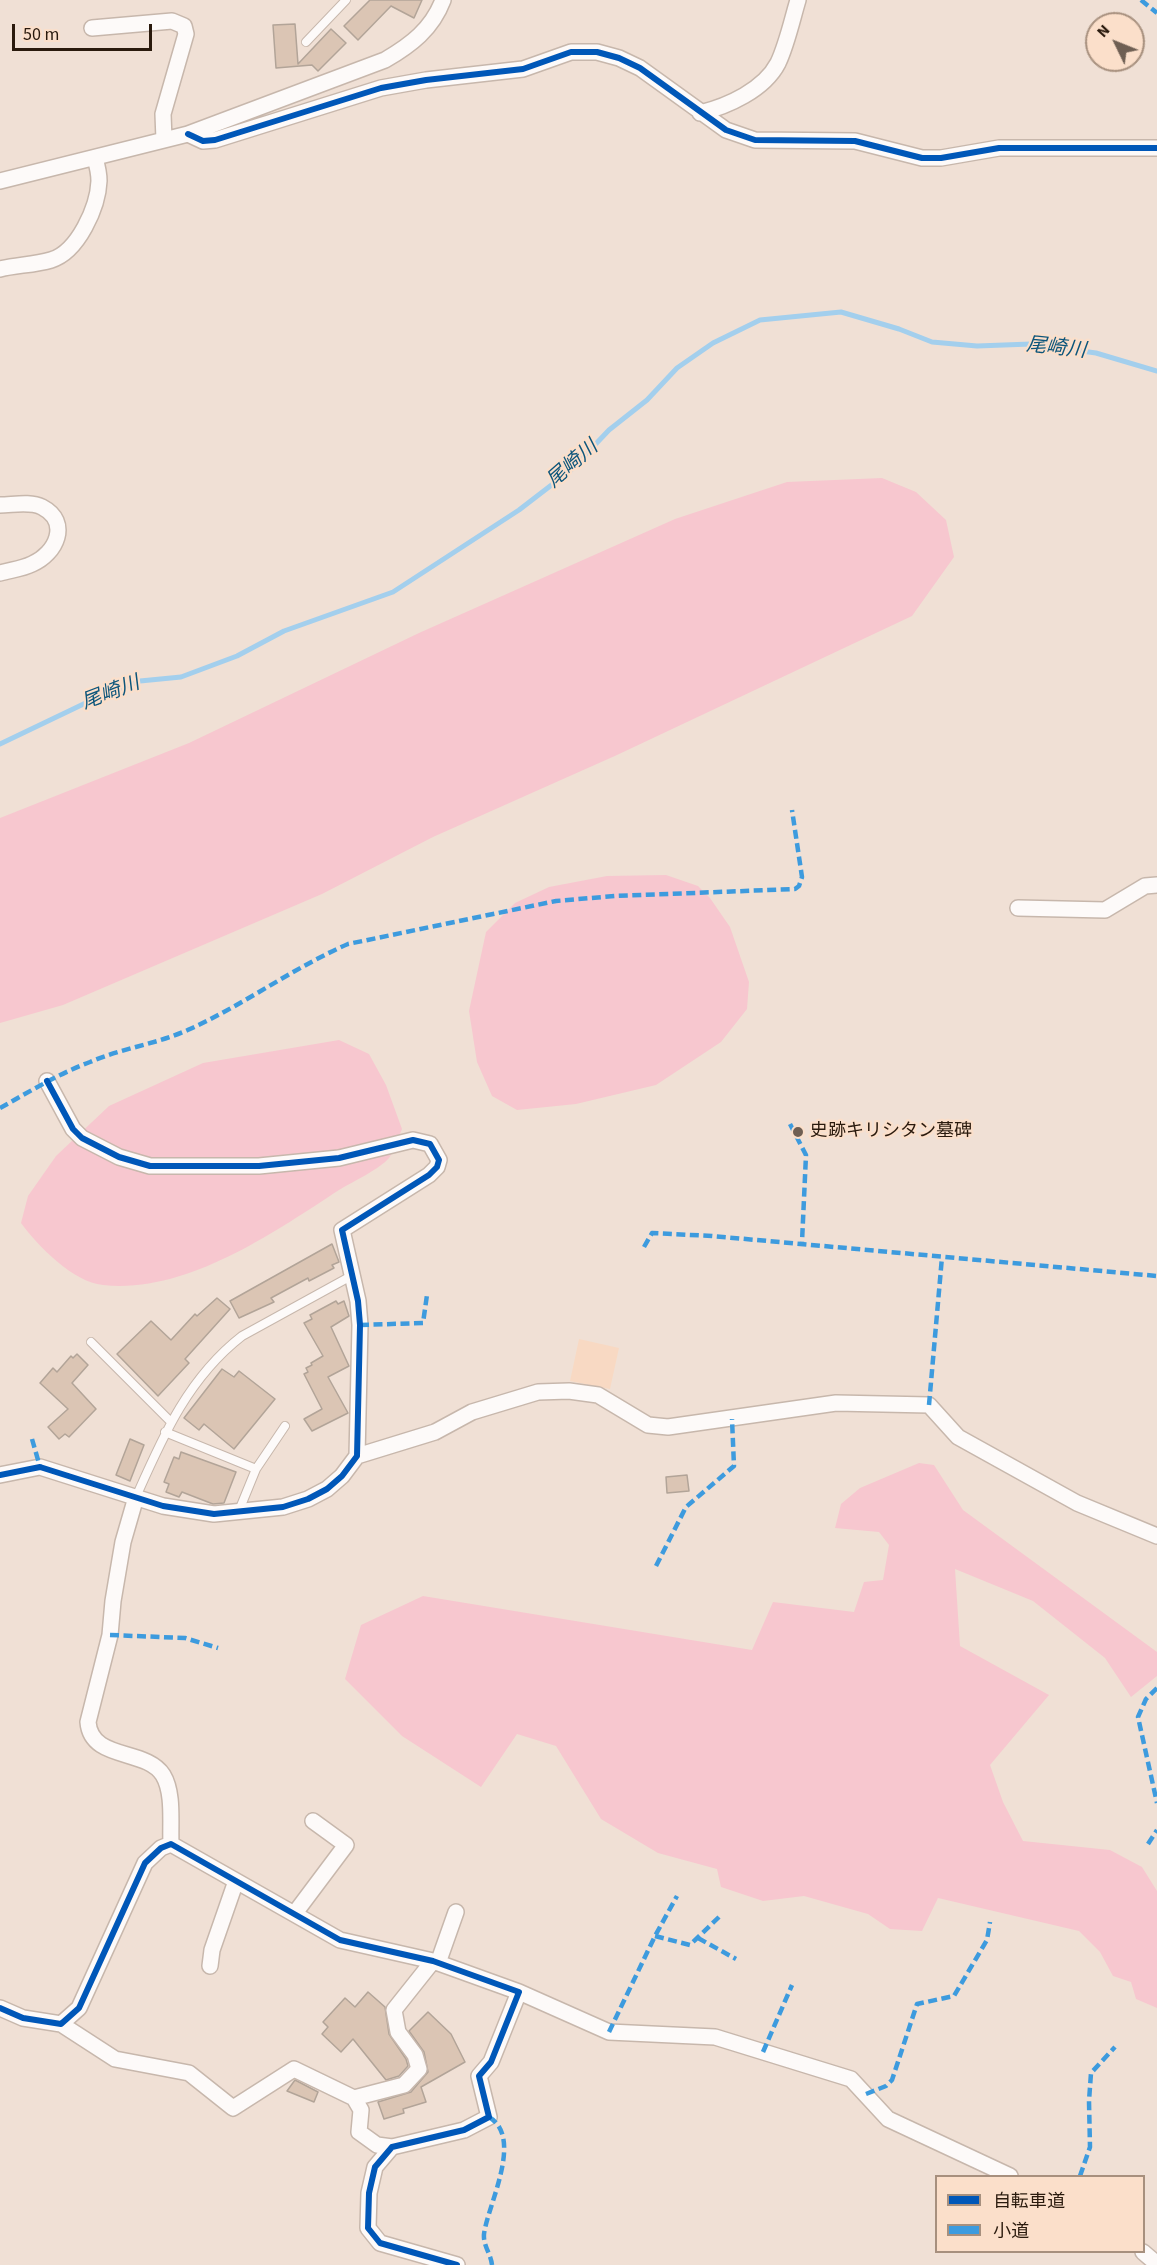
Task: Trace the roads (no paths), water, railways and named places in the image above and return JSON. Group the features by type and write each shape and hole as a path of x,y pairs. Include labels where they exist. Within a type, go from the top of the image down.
{"street":[{"path":"0,181 188,134 385,60 411,45 425,30 443,0"},
{"path":"700,113 735,100 769,75 781,56 798,0"},
{"path":"92,28 172,21 184,26 186,34 163,114 164,140"},
{"path":"188,134 204,141 215,140 381,88 426,80 522,69 571,52 597,52 619,58 640,68 726,130 755,141 855,141 922,158 941,158 999,148 1157,148"},
{"path":"0,269 51,260 61,256 78,240 99,184 95,158"},
{"path":"0,505 40,506 52,516 59,530 54,547 41,559 33,564 0,573"},
{"path":"1018,908 1105,910 1145,886 1157,885"},
{"path":"0,1475 40,1467 163,1506 214,1515 284,1508 308,1500 327,1489 342,1476 357,1456 360,1325 353,1275 342,1230 437,1167 438,1154 430,1144 413,1140 339,1158 259,1166 150,1166 119,1157 82,1138 73,1129 47,1082"},
{"path":"357,1456 435,1432 472,1412 538,1392 569,1391 598,1395 648,1425 668,1427 836,1403 929,1405 958,1437 1077,1503 1157,1536"},
{"path":"136,1497 123,1542 112,1601 110,1635 88,1722 89,1731 100,1745 152,1764 159,1770 168,1787 171,1844"},
{"path":"295,1913 346,1845 313,1821"},
{"path":"171,1844 339,1940 435,1962 519,1992 609,2032 715,2037 851,2079 888,2119 1008,2175"},
{"path":"61,2024 79,2008 145,1863 161,1848 171,1844"},
{"path":"210,1966 212,1950 236,1881"},
{"path":"354,2098 404,2085 419,2069 415,2055 398,2032 394,2010 435,1962 456,1912"},
{"path":"0,2008 23,2018 61,2024 115,2059 189,2073 233,2108 294,2069 354,2098 361,2110 359,2132 377,2145 392,2147 464,2130 489,2117 479,2076 491,2062 519,1992"},
{"path":"392,2147 375,2167 369,2193 368,2228 380,2243 457,2265"},
{"path":"1144,2253 1157,2264"}],"lane":[{"path":"306,42 346,0"},
{"path":"136,1497 170,1421 186,1395 226,1348 242,1336 353,1275"},
{"path":"91,1342 170,1421"},
{"path":"237,1514 256,1469 285,1426"},
{"path":"165,1432 256,1469"}],"waterway":[{"name":"尾崎川","path":"0,744 94,699 140,681 181,677 237,656 284,631 393,592 519,510 571,470 609,430 647,400 677,368 713,343 760,320 841,312 899,329 932,342 977,346 1031,344 1096,353 1157,371"}],"place":[{"name":"史跡キリシタン墓碑","path":"798,1132"}]}
